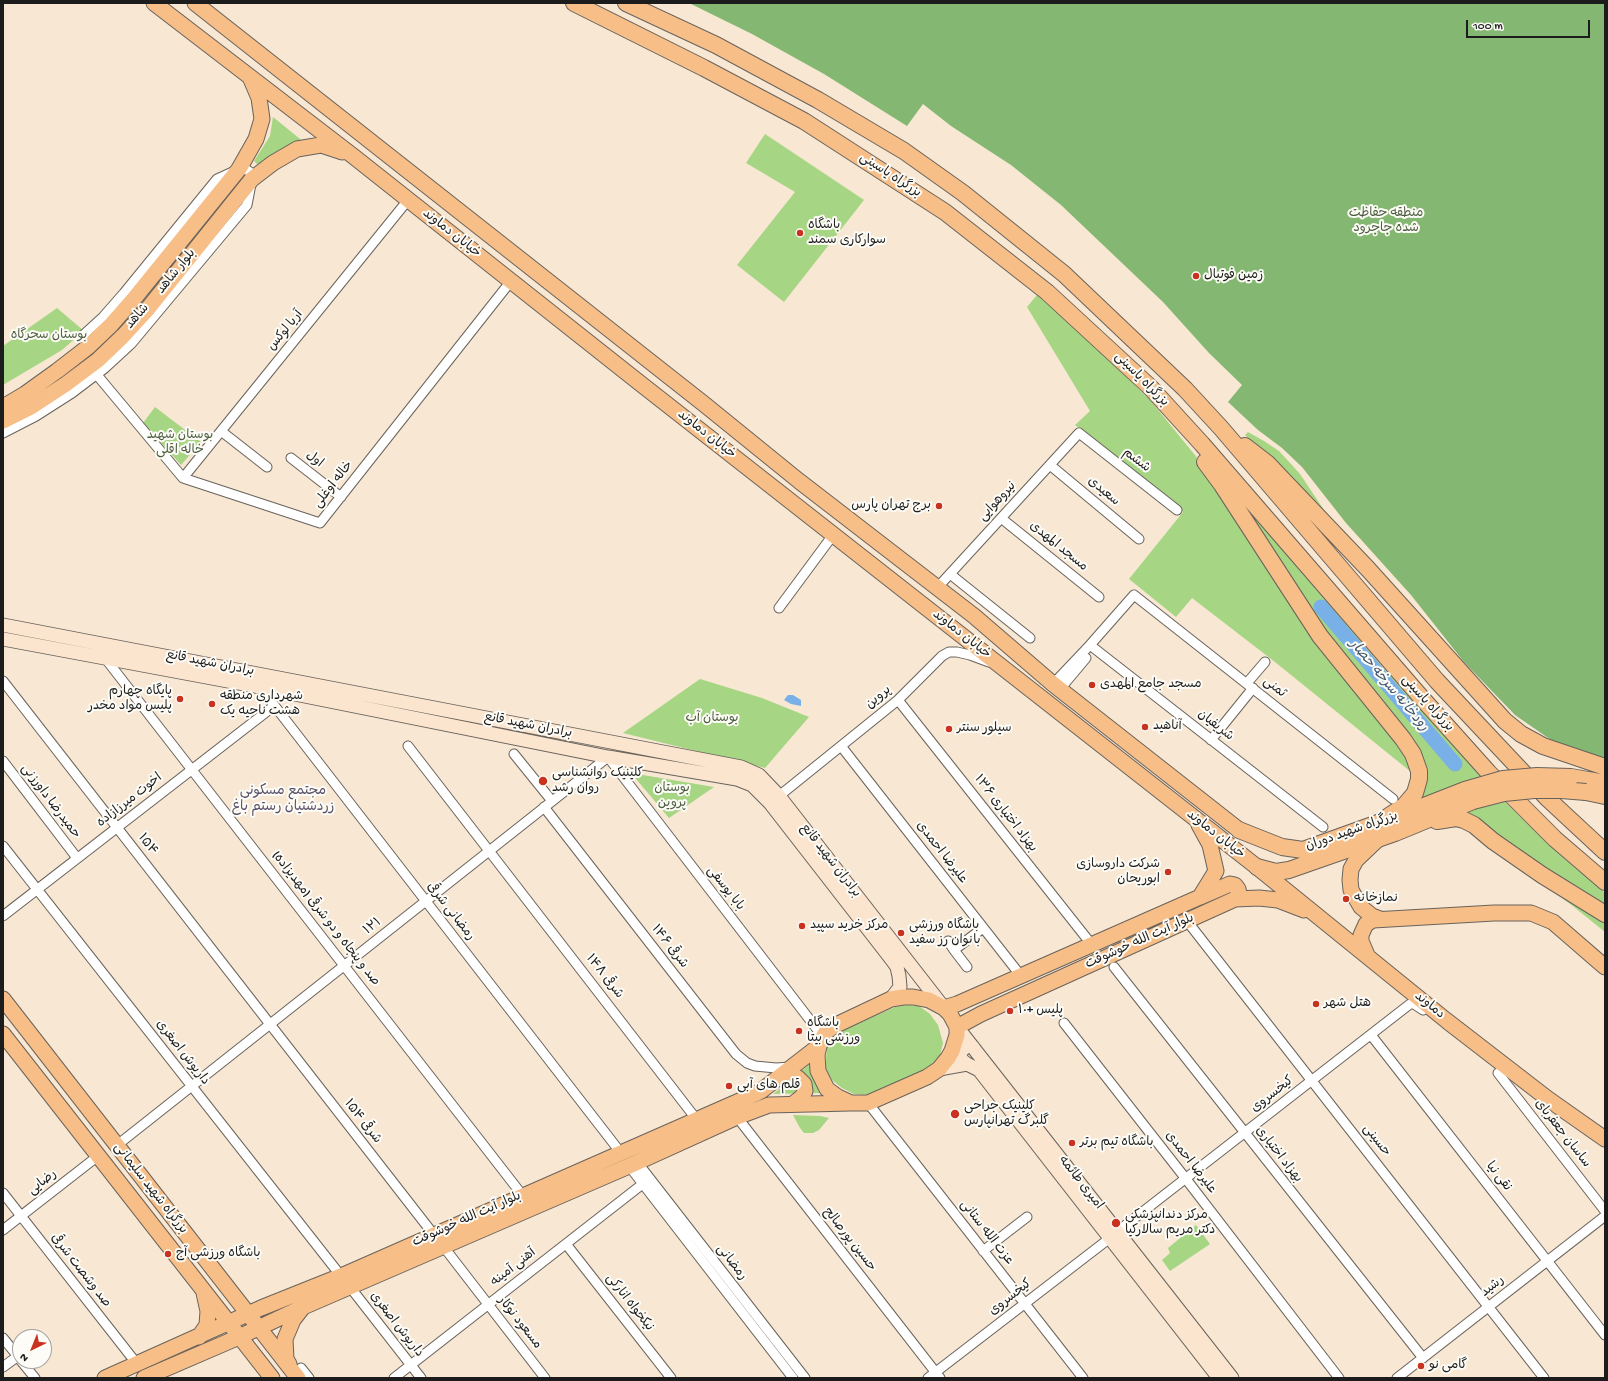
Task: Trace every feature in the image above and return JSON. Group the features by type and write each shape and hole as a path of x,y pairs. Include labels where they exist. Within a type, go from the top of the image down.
{"highway":[{"name":"بزرگراه یاسینی","path":"574,3 704,68 804,121 945,212 1047,292 1150,387 1207,450 1420,696 1489,772 1555,839 1605,882"},
{"name":"بزرگراه یاسینی","path":"626,3 716,45 818,100 904,151 963,193 1064,274 1185,389 1221,428 1437,681 1548,799 1605,852"},
{"path":"1150,387 1222,485 1320,636 1403,739 1413,754 1419,771 1419,779 1414,793 1404,806 1377,824"},
{"path":"1221,428 1266,462 1410,614 1491,708 1505,721 1521,734 1544,746 1605,767"},
{"path":"1469,796 1503,779 1537,776 1571,777 1605,783"},
{"path":"1469,796 1534,790 1586,792 1605,796"},
{"name":"بزرگراه شهید دوران","path":"1239,830 1282,847 1303,850 1377,824 1469,796"},
{"name":"بزرگراه شهید دوران","path":"1257,867 1269,871 1289,870 1395,833 1469,796"},
{"path":"1416,823 1456,818 1464,820 1474,825 1493,841 1548,879 1605,914"}],"main road":[{"name":"خیابان دماوند","path":"154,3 353,156 1257,867"},
{"name":"خیابان دماوند","path":"195,3 799,481 974,616 1057,687 1239,830"},
{"name":"بلوار شاهد","path":"3,407 25,394 57,371 88,347 111,325 239,169 256,139 262,119 259,98 249,75"},
{"name":"بلوار شاهد","path":"3,421 31,407 66,384 98,360 146,311 252,179 272,163 297,149 321,145 353,156"},
{"path":"932,584 943,598 971,623 972,628 969,632 960,634"},
{"name":"برادران شهید قانع","path":"3,625 741,767 759,775 778,796 944,1008"},
{"name":"برادران شهید قانع","path":"3,639 260,687 608,758 737,779 752,785 770,803 894,963 900,976 900,987 890,999"},
{"path":"260,687 262,674"},
{"name":"بلوار آیت الله خوشوقت","path":"944,1008 957,1004 1200,897 1216,871 1210,845 1196,820"},
{"path":"1380,919 1366,912 1357,901 1350,885 1350,874 1356,860 1375,841 1395,833"},
{"name":"دماوند","path":"1257,867 1448,1021 1548,1099 1605,1138"},
{"path":"1200,897 1230,884 1235,885 1238,889 1239,894 1235,899"},
{"name":"بلوار آیت الله خوشوقت","path":"957,1027 981,1014 1235,899 1259,898 1278,900 1300,908 1327,923"},
{"path":"1368,956 1361,941 1363,930 1369,922 1380,919 1494,913 1531,913 1552,922 1605,967"},
{"path":"908,997 921,998 929,1000 944,1008 950,1014 957,1027 956,1040 948,1058 939,1069 927,1077 868,1103 851,1103 832,1093 823,1083 817,1064 821,1042 826,1032 834,1026 890,999 908,997"},
{"name":"بزرگراه شهید سلیمانی","path":"3,999 248,1314 297,1371"},
{"name":"امیری طائمه","path":"957,1027 1114,1234 1219,1378"},
{"name":"بزرگراه شهید سلیمانی","path":"3,1034 272,1378"},
{"name":"بلوار آیت الله خوشوقت","path":"439,1241 523,1196 697,1120 761,1090 780,1077 821,1042"},
{"path":"968,1064 960,1057 960,1052 967,1046 973,1047"},
{"path":"939,1069 968,1064"},
{"name":"امیری طائمه","path":"968,1064 979,1070 1232,1378"},
{"path":"780,1077 791,1076 798,1078 804,1084 805,1091 794,1104"},
{"name":"بلوار آیت الله خوشوقت","path":"105,1378 248,1314 345,1281 439,1241 633,1164 737,1117 769,1105 851,1103"},
{"name":"بلوار آیت الله خوشوقت","path":"149,1377 303,1307 345,1281"},
{"path":"199,1337 207,1325 208,1311 204,1290"},
{"path":"297,1371 286,1359 285,1339 292,1320 303,1307"}],"street":[{"path":"239,169 247,170 252,176 252,179"},
{"name":"شاهد","path":"80,338 103,317 124,293 216,179 239,169"},
{"name":"شاهد","path":"3,433 36,416 72,393 97,375 131,344 247,205 252,179"},
{"name":"آریا لوکس","path":"183,478 408,200"},
{"name":"خاله اوغلی","path":"183,478 320,523 511,281"},
{"path":"97,375 183,478"},
{"path":"221,431 267,467"},
{"name":"نیروهوایی","path":"932,584 950,574 1079,433"},
{"name":"ششم","path":"1079,433 1177,510"},
{"name":"اول","path":"291,458 341,497"},
{"name":"سعیدی","path":"1050,465 1139,539"},
{"name":"مسجد المهدی","path":"1001,518 1099,596"},
{"path":"779,608 833,535"},
{"path":"950,574 1030,638"},
{"name":"ثمنی","path":"1092,646 1133,595 1393,799"},
{"path":"1057,687 1092,646"},
{"name":"شریفیان","path":"1092,646 1323,828"},
{"name":"پروین","path":"778,796 898,700 942,656 949,652 970,655 1002,667"},
{"name":"صد و پنجاه و دو شرقی (مهدیزاده)","path":"105,658 523,1196"},
{"path":"1211,740 1250,686 1265,662"},
{"name":"۱۵۴","path":"3,681 269,1025"},
{"name":"رمضانی شرقی","path":"260,687 425,902 621,1153"},
{"name":"بهزاد اختیاری ۱۳۶","path":"898,700 1092,945"},
{"name":"اخوت میرزازاده","path":"3,916 274,706"},
{"path":"608,758 609,742"},
{"name":"۱۴۸ شرقی","path":"408,746 490,850 697,1120"},
{"name":"علیرضا احمدی","path":"841,746 1021,976"},
{"path":"514,754 552,801"},
{"name":"۱۲۱","path":"116,1146 608,758"},
{"name":"بابا یوسفی","path":"608,758 821,1042"},
{"name":"حمیدرضا داورزنی","path":"3,761 77,858"},
{"name":"۱۴۶ شرقی","path":"544,807 736,1054 747,1063 755,1066 776,1068 792,1067"},
{"name":"داریوش اصغری","path":"3,846 420,1378"},
{"name":"حسینی","path":"1187,920 1544,1378"},
{"path":"954,950 983,928"},
{"path":"948,941 967,967"},
{"name":"بهزاد اختیاری","path":"1114,967 1423,1358"},
{"name":"کیخسروی","path":"935,1376 1114,1234 1412,1003 1437,1020 1448,1021"},
{"name":"علیرضا احمدی","path":"1064,1023 1186,1178 1339,1378"},
{"name":"۱۵۴ شرقی","path":"269,1025 439,1241"},
{"name":"نقی نیا","path":"1371,1035 1605,1335"},
{"name":"ساسان جعفربای","path":"1498,1073 1605,1211"},
{"name":"عزت الله ستانی","path":"868,1103 1083,1378"},
{"name":"حسین پورصالح","path":"737,1117 935,1376"},
{"name":"رضایی","path":"3,1230 98,1156"},
{"name":"رمضانی","path":"633,1164 785,1360 805,1378"},
{"name":"آهنی آمینه","path":"394,1378 646,1182"},
{"name":"صد وشصت شرقی","path":"3,1193 137,1364"},
{"name":"رشید","path":"1397,1378 1605,1216"},
{"path":"983,1251 1027,1217"},
{"name":"مسعود نوکار","path":"439,1241 545,1378"},
{"name":"نیکخواه انارکی","path":"566,1244 671,1378"},
{"path":"3,1338 12,1349"},
{"name":"رمضانی","path":"785,1360 793,1378"},
{"path":"28,1369 35,1378"},
{"path":"297,1371 309,1378"}],"green space":[{"name":"منطقه حفاظت شده جاجرود","path":"689,3 1605,3 1605,762 1564,749 1515,715 1464,662 1411,595 1346,523 1302,467 1282,448 1258,430 1228,402 1242,385 1209,353 1163,302 1061,205 1011,165 951,126 923,104 907,126 824,74 752,34"},
{"path":"273,117 305,143 261,168 254,161 270,136"},
{"name":"باشگاه سوارکاری سمند","path":"765,134 864,200 784,302 737,265 795,192 746,163"},
{"path":"1037,295 1090,341 1150,400 1212,476 1402,742 1416,776 1275,662 1192,598 1176,617 1129,579 1183,512 1075,425 1090,411 1027,307"},
{"name":"بوستان سحرگاه","path":"57,308 84,331 62,350 3,385 3,346"},
{"name":"بوستان شهید خاله اقلی","path":"155,407 201,442 181,465 143,423"},
{"path":"1248,432 1279,451 1300,474 1326,513 1412,607 1390,589 1245,435"},
{"path":"1245,505 1386,671 1485,780 1398,813 1421,782 1377,704 1253,526"},
{"name":"بوستان آب","path":"700,679 762,698 809,717 765,768 623,733"},
{"name":"بوستان پروین","path":"631,773 714,787 669,818"},
{"path":"1501,798 1552,848 1605,893 1605,911 1455,815"},
{"path":"1546,886 1605,918 1605,932 1574,907"},
{"path":"906,1005 919,1006 930,1014 938,1025 943,1043 940,1055 928,1068 869,1095 854,1094 842,1088 832,1080 826,1069 826,1058 827,1047 835,1034 895,1007"},
{"path":"810,1064 814,1078 822,1093 773,1094"},
{"path":"793,1115 820,1116 829,1118 819,1130 813,1133 804,1133"},
{"path":"1196,1225 1210,1244 1170,1271 1162,1260 1170,1253 1168,1248"}],"water":[{"path":"788,695 793,695 801,700 801,706 791,704 784,700"}],"waterway":[{"name":"رودخانه سرخه حصار","path":"1321,607 1455,764"}],"place":[{"name":"باشگاه سوارکاری سمند","path":"800,233"},
{"name":"زمین فوتبال","path":"1196,276"},
{"name":"برج تهران پارس","path":"939,506"},
{"name":"مسجد جامع المهدی","path":"1092,685"},
{"name":"پایگاه چهارم پلیس مواد مخدر","path":"180,699"},
{"name":"شهرداری منطقه هشت ناحیه یک","path":"212,704"},
{"name":"آناهید","path":"1145,727"},
{"name":"سیلور سنتر","path":"949,729"},
{"name":"کلینیک روانشناسی روان رشد","path":"543,781"},
{"name":"شرکت داروسازی ابوریحان","path":"1168,872"},
{"name":"نمازخانه","path":"1346,899"},
{"name":"مرکز خرید سپید","path":"802,926"},
{"name":"باشگاه ورزشی بانوان رز سفید","path":"901,933"},
{"name":"هتل شهر","path":"1316,1004"},
{"name":"پلیس +١٠","path":"1010,1011"},
{"name":"باشگاه ورزشی بیتا","path":"799,1031"},
{"name":"قلم های آبی","path":"729,1086"},
{"name":"کلینیک جراحی گلبرگ تهرانپارس","path":"955,1114"},
{"name":"باشگاه تیم برتر","path":"1072,1143"},
{"name":"مرکز دندانپزشکی دکتر مریم سالارکیا","path":"1116,1223"},
{"name":"باشگاه ورزشی آج","path":"168,1254"},
{"name":"گامی نو","path":"1421,1366"}],"district":[{"name":"مجتمع مسکونی زردشتیان رستم باغ","path":"283,800"}]}
